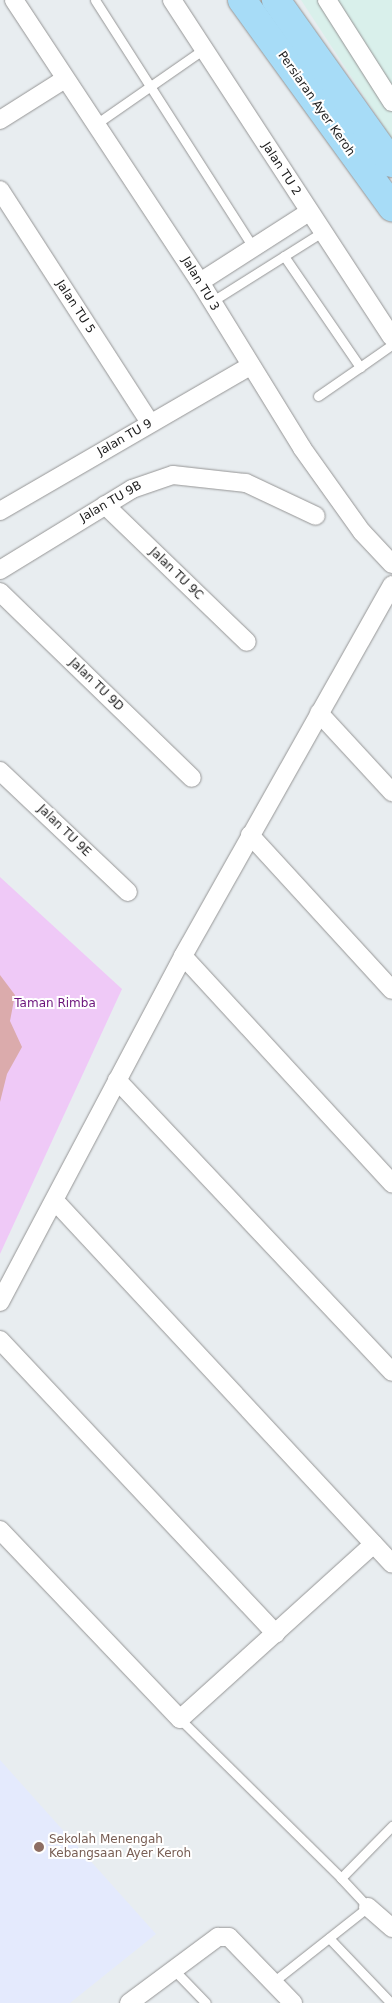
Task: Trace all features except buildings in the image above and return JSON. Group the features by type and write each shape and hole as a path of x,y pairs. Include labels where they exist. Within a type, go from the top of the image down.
{"main road":[{"name":"Persiaran Ayer Keroh","path":"242,0 392,207"},
{"path":"276,0 392,164"}],"street":[{"name":"Jalan TU 3","path":"14,0 200,282 210,302 250,366 338,498 392,564"},
{"name":"Jalan TU 2","path":"172,0 392,337"},
{"path":"327,0 392,102"},
{"path":"0,120 65,79"},
{"name":"Jalan TU 5","path":"0,190 150,423"},
{"path":"200,282 309,212"},
{"name":"Jalan TU 9","path":"0,511 250,366"},
{"name":"Jalan TU 9B","path":"0,570 105,505 152,480 214,477 246,483 316,516"},
{"name":"Jalan TU 9C","path":"105,505 247,642"},
{"path":"0,1302 183,956 392,585"},
{"name":"Jalan TU 9D","path":"0,592 192,778"},
{"path":"319,713 392,792"},
{"name":"Jalan TU 9E","path":"0,771 128,892"},
{"path":"250,835 392,990"},
{"path":"183,956 392,1183"},
{"path":"117,1080 392,1372"},
{"path":"55,1201 392,1564"},
{"path":"0,1340 276,1634"},
{"path":"0,1530 180,1719 374,1544"},
{"path":"368,1907 392,1928"},
{"path":"129,2003 218,1937 229,1937 293,2003"}],"lane":[{"path":"95,0 153,85 253,247"},
{"path":"96,124 204,49"},
{"path":"210,302 322,232"},
{"path":"284,256 360,367"},
{"path":"318,396 392,345"},
{"path":"180,1719 368,1907 273,1982"},
{"path":"340,1878 392,1826"},
{"path":"328,1938 391,2003"},
{"path":"173,1969 206,2003"}],"shaded area":[{"path":"301,0 392,0 392,139"},
{"path":"0,975 15,995 10,1021 22,1047 7,1074 0,1102"},
{"name":"Sekolah Menengah Kebangsaan Ayer Keroh","path":"0,1760 156,1934 70,2003 0,2003"}],"green space":[{"name":"Taman Rimba","path":"0,877 122,989 0,1254"}],"place":[{"name":"Sekolah Menengah Kebangsaan Ayer Keroh","path":"39,1847"}]}
